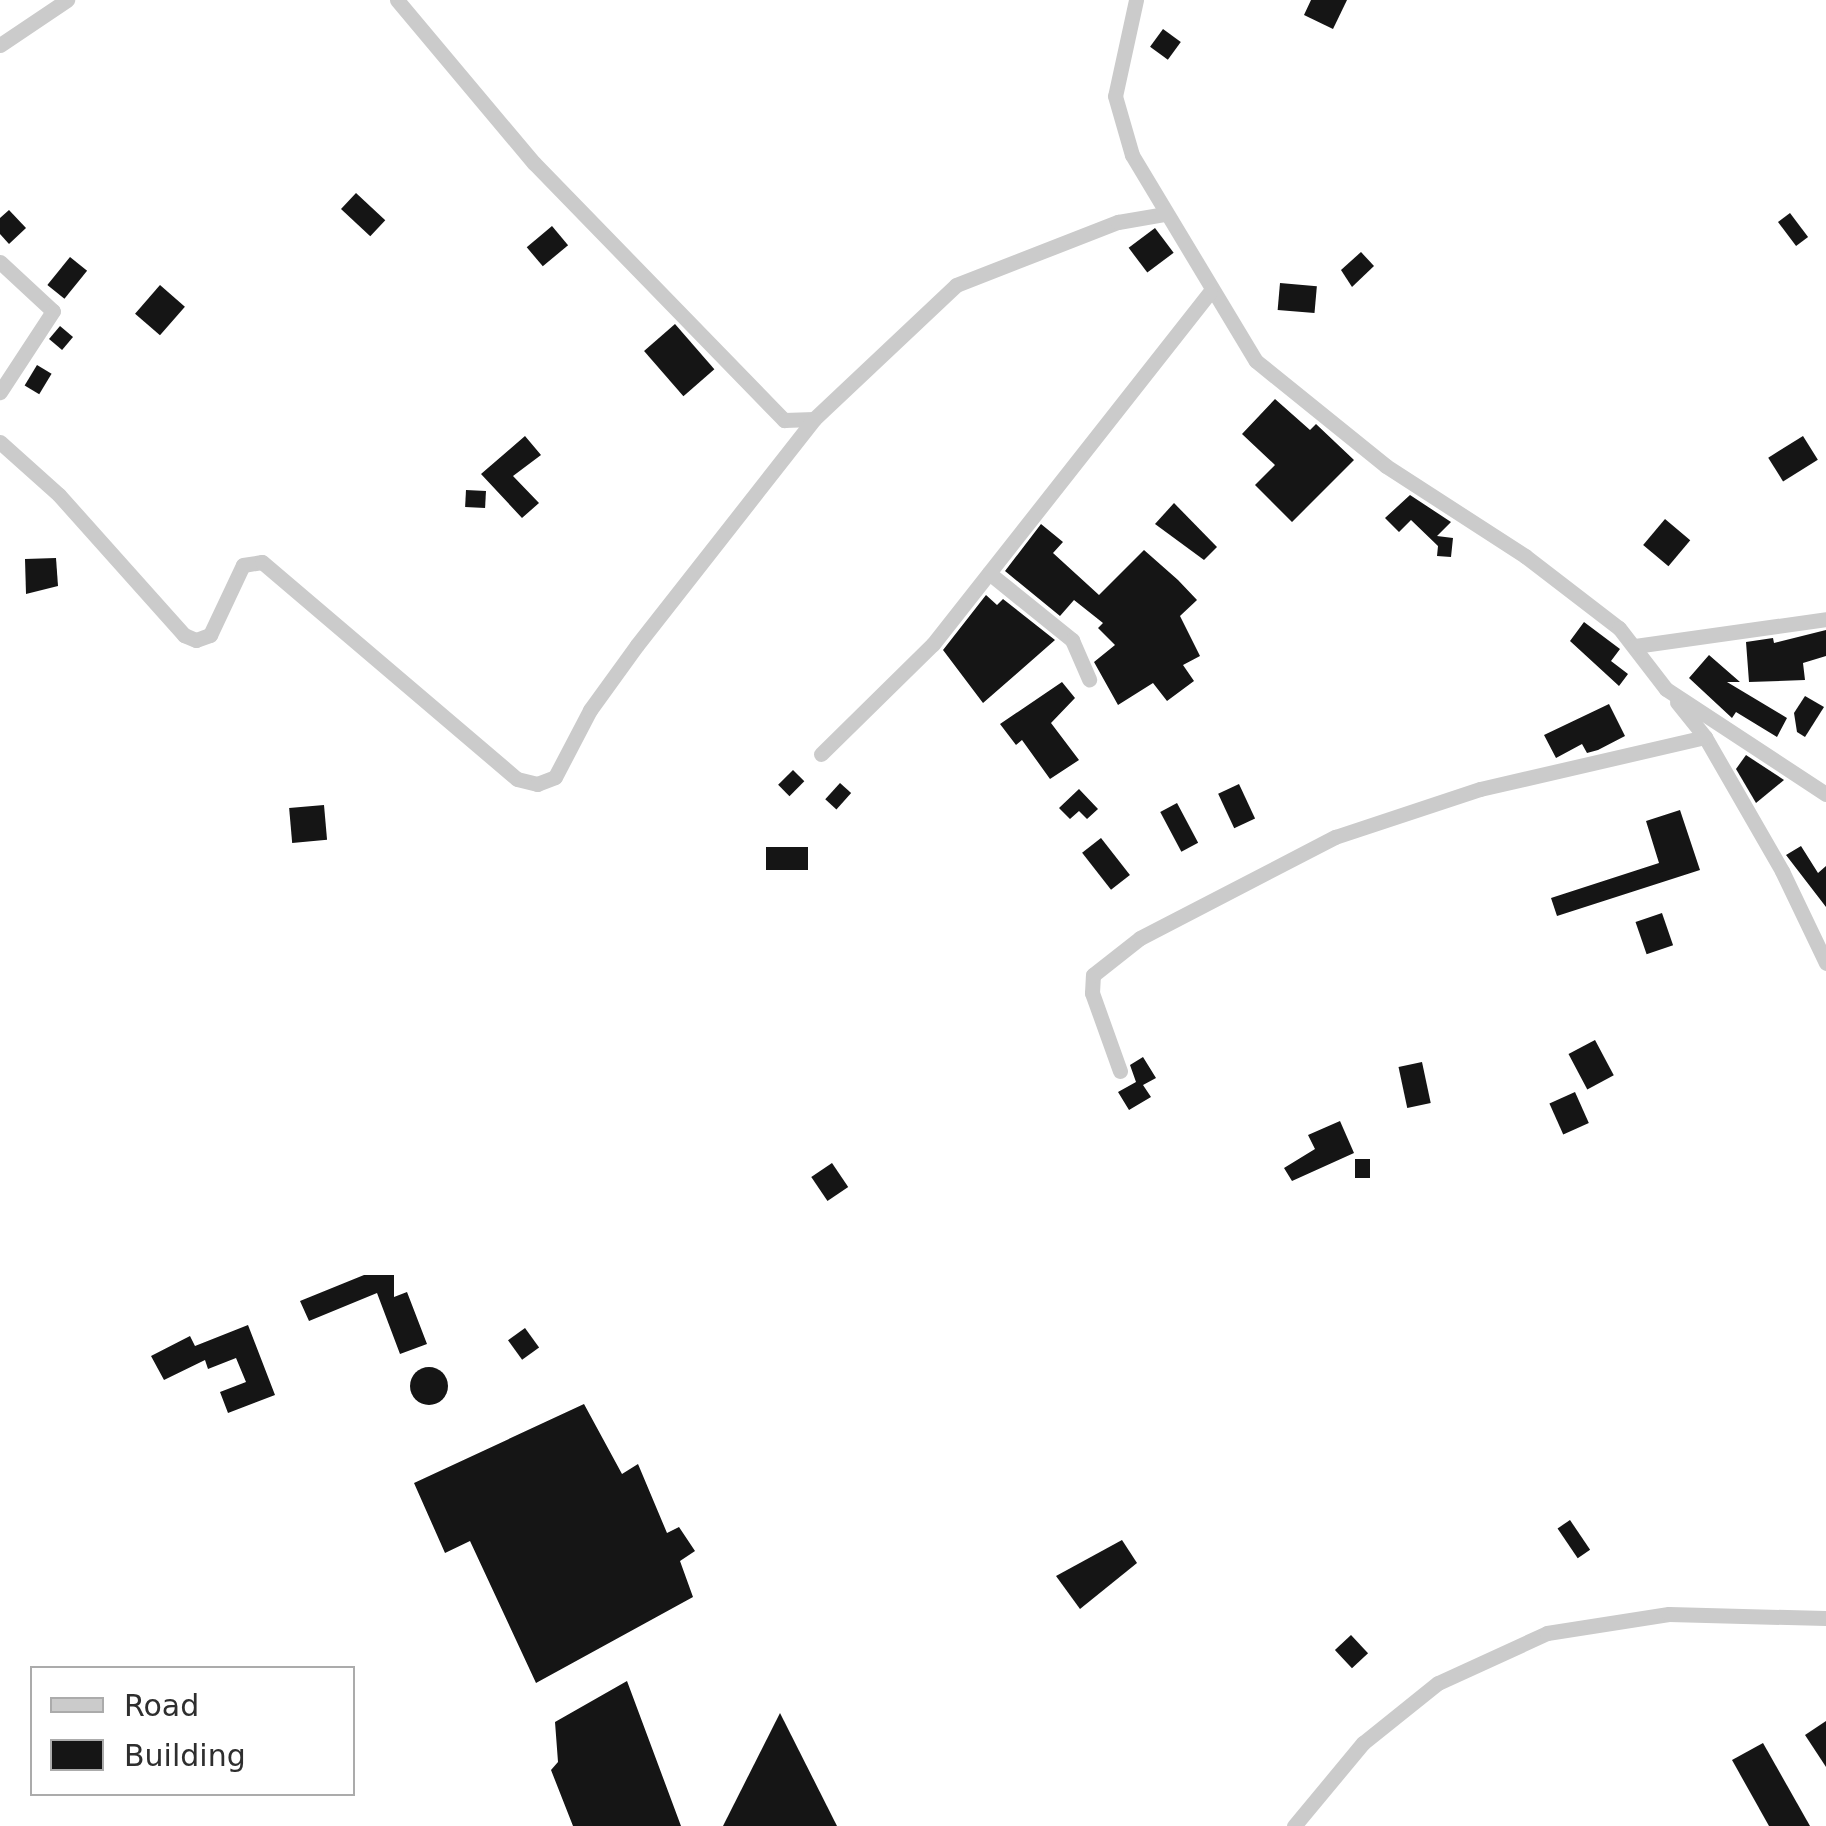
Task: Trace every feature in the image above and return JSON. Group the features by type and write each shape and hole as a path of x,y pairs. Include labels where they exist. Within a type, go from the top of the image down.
{"street":[{"path":"0,45 67,0"},
{"path":"396,0 534,163 784,420 814,419"},
{"path":"1136,0 1114,96 1132,156 1210,292 1256,361 1386,466 1525,556 1634,646 1705,737 1826,963"},
{"path":"0,442 59,495 184,634 196,640 210,634 242,565 262,562 517,779 537,784 555,777 590,710 637,645 814,419 956,285 1118,222 1166,214"},
{"path":"0,262 52,312 0,392"},
{"path":"821,754 933,644 1210,292"},
{"path":"988,573 1072,640 1088,680"},
{"path":"1634,646 1826,619"},
{"path":"1666,689 1826,794"},
{"path":"1120,1071 1092,993 1093,975 1140,938 1335,837 1480,788 1705,737"},
{"path":"1294,1826 1363,1743 1438,1683 1546,1633 1669,1614 1826,1618"}],"building":[{"path":"1311,0 1347,0 1333,29 1304,15"},
{"path":"1163,29 1181,42 1168,60 1150,47"},
{"path":"356,193 385,220 370,236 341,209"},
{"path":"9,210 26,228 9,244 0,234 0,218"},
{"path":"1790,213 1808,237 1796,246 1778,222"},
{"path":"552,226 568,245 543,266 527,247"},
{"path":"1155,228 1174,253 1147,273 1129,248"},
{"path":"1361,252 1374,266 1352,287 1341,270"},
{"path":"70,257 87,271 64,299 47,285"},
{"path":"1280,283 1317,286 1315,313 1278,310"},
{"path":"160,285 185,307 160,335 135,314"},
{"path":"675,324 714,369 683,396 644,351"},
{"path":"60,326 73,337 62,350 49,339"},
{"path":"37,365 52,374 39,394 25,386"},
{"path":"1275,399 1310,430 1316,424 1354,460 1292,522 1255,485 1275,465 1242,434"},
{"path":"525,436 541,455 513,476 539,503 522,518 481,474"},
{"path":"1803,436 1818,460 1783,481 1768,458"},
{"path":"466,490 486,491 485,508 465,507"},
{"path":"1410,495 1451,522 1437,536 1453,538 1451,557 1437,556 1438,546 1411,520 1399,532 1385,518"},
{"path":"1174,503 1217,547 1204,560 1155,524"},
{"path":"1665,519 1690,540 1668,566 1643,545"},
{"path":"1041,524 1063,542 1053,553 1099,595 1144,550 1178,580 1197,600 1180,616 1200,656 1183,665 1194,681 1167,701 1153,683 1118,705 1094,662 1115,645 1098,628 1103,623 1074,600 1060,616 1005,571"},
{"path":"56,558 58,586 26,594 25,559"},
{"path":"986,595 997,605 1003,599 1055,640 983,703 943,650"},
{"path":"1584,622 1620,649 1611,661 1628,674 1619,686 1570,641"},
{"path":"1826,630 1826,656 1803,663 1805,680 1749,682 1746,642 1773,638 1774,643"},
{"path":"1709,655 1740,682 1727,682 1787,718 1777,737 1736,712 1732,718 1689,678"},
{"path":"1062,682 1075,698 1051,723 1079,760 1050,779 1022,740 1016,745 1000,724"},
{"path":"1805,696 1824,707 1805,737 1797,732 1794,713"},
{"path":"1609,704 1625,736 1587,753 1582,744 1556,758 1544,735"},
{"path":"1746,755 1784,780 1756,803 1736,769"},
{"path":"793,770 804,781 789,796 778,785"},
{"path":"840,783 851,793 836,809 825,799"},
{"path":"1239,784 1255,818 1234,828 1218,794"},
{"path":"1079,789 1098,809 1087,819 1079,811 1070,819 1059,808"},
{"path":"1177,803 1198,843 1181,852 1160,812"},
{"path":"324,805 327,840 292,843 289,808"},
{"path":"1680,810 1700,870 1557,916 1551,898 1659,863 1646,821"},
{"path":"1101,838 1130,875 1111,890 1082,853"},
{"path":"1801,846 1818,873 1826,866 1826,907 1786,855"},
{"path":"766,847 808,847 808,870 766,870"},
{"path":"1662,913 1673,945 1647,954 1636,922"},
{"path":"1595,1040 1614,1075 1587,1089 1569,1054"},
{"path":"1143,1057 1156,1078 1143,1085 1151,1097 1129,1110 1118,1092 1136,1082 1130,1065"},
{"path":"1422,1062 1431,1103 1407,1108 1399,1067"},
{"path":"1575,1092 1589,1123 1563,1134 1549,1103"},
{"path":"1340,1121 1354,1153 1292,1181 1284,1168 1315,1149 1308,1135"},
{"path":"1355,1159 1370,1159 1370,1178 1355,1178"},
{"path":"832,1163 848,1187 827,1201 811,1177"},
{"path":"364,1275 394,1275 394,1297 407,1292 427,1344 400,1354 377,1293 309,1321 300,1301"},
{"path":"248,1325 275,1395 228,1413 220,1392 246,1382 236,1358 208,1369 205,1360 164,1380 151,1356 190,1336 195,1346"},
{"path":"525,1328 539,1347 522,1360 508,1340"},
{"path":"429,1367 442,1373 448,1386 442,1399 429,1405 416,1399 410,1386 416,1373"},
{"path":"584,1404 622,1474 638,1464 667,1533 679,1527 695,1551 680,1561 693,1597 536,1683 470,1541 445,1553 414,1483"},
{"path":"1570,1520 1590,1550 1578,1558 1558,1528"},
{"path":"1122,1540 1137,1563 1080,1609 1056,1576"},
{"path":"1351,1635 1368,1653 1352,1668 1335,1650"},
{"path":"627,1681 681,1826 573,1826 551,1770 558,1762 555,1722"},
{"path":"780,1713 837,1826 723,1826"},
{"path":"1826,1721 1826,1767 1805,1735"},
{"path":"1763,1743 1810,1826 1769,1826 1732,1760"}]}
